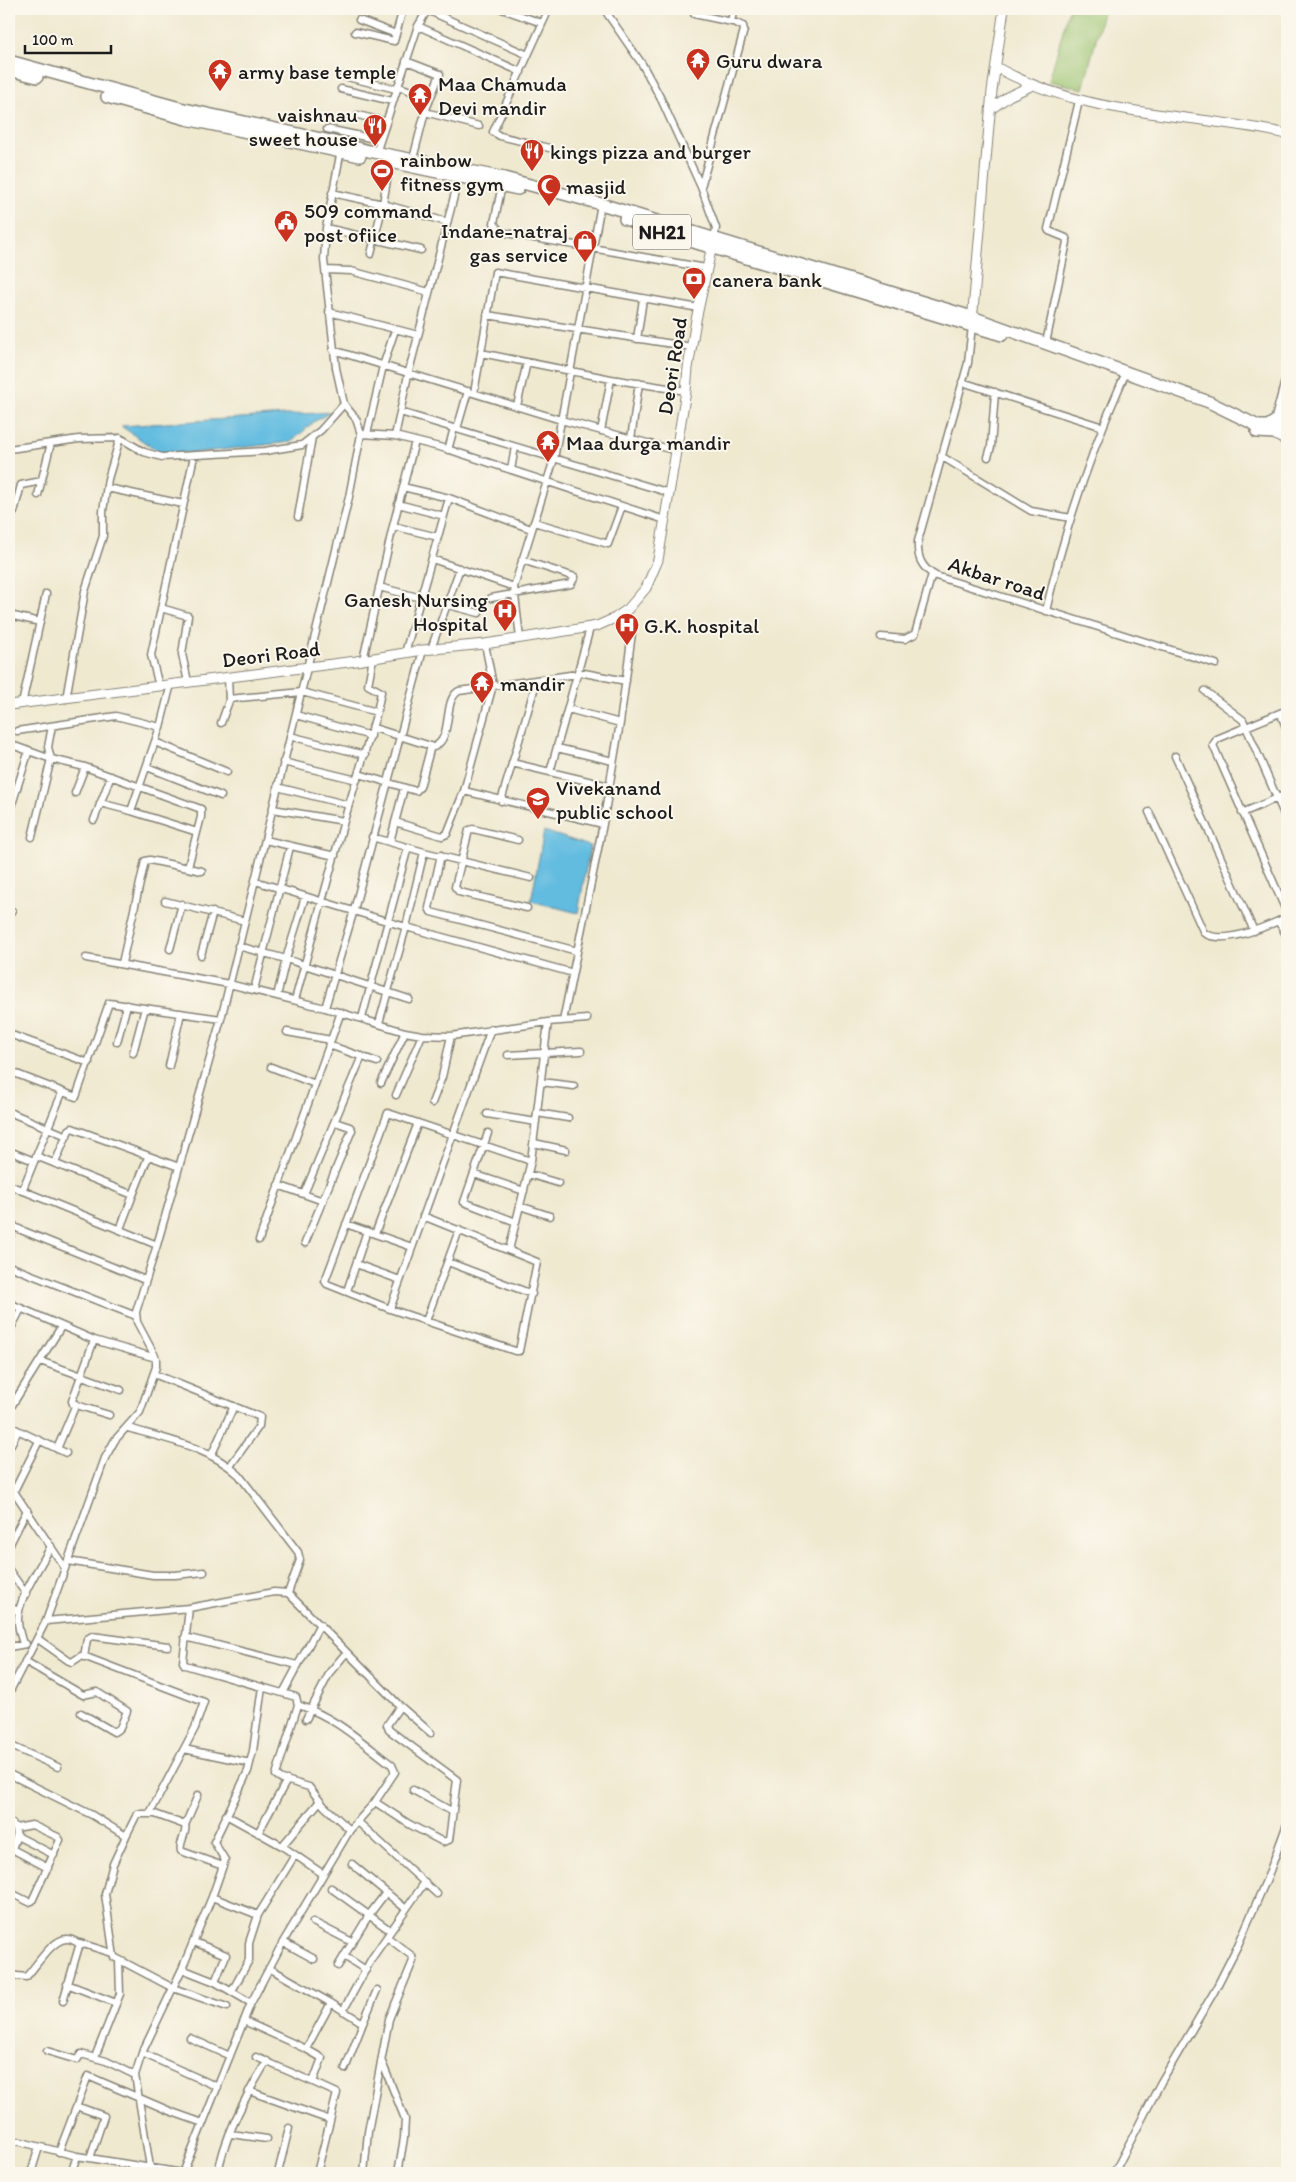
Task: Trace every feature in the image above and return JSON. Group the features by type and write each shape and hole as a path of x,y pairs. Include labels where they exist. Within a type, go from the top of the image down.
{"highway":[{"name":"NH21","path":"9,61 180,108 342,148 390,162 600,208"},
{"name":"NH21","path":"9,70 186,119 413,159 534,185 600,208 713,243 1046,343 1209,402 1253,424 1273,429"},
{"name":"NH21","path":"972,321 1214,412 1251,430 1260,433 1273,429"},
{"path":"1273,429 1279,417 1287,384"},
{"path":"1273,429 1282,427 1287,409"}],"street":[{"path":"355,32 393,41 403,9"},
{"path":"502,9 542,23"},
{"path":"549,9 493,129 494,133 549,148"},
{"path":"604,9 642,64 661,99 701,187 716,228 713,243"},
{"path":"693,9 694,14 732,22 743,26 744,30 701,187"},
{"path":"732,22 734,9"},
{"path":"972,321 991,110 1004,9"},
{"path":"376,153 418,26 427,10 528,55"},
{"path":"359,20 396,34"},
{"path":"418,26 521,72"},
{"path":"406,61 440,74 425,112 413,159"},
{"path":"996,68 1031,86 1080,101 1156,115 1223,122 1287,134"},
{"path":"343,76 397,87 430,98"},
{"path":"991,110 1009,96 1031,86"},
{"path":"341,88 392,101"},
{"path":"1046,343 1068,242 1066,238 1048,229 1080,101"},
{"path":"425,112 479,126"},
{"path":"358,115 386,122"},
{"path":"328,129 380,140"},
{"path":"342,148 326,228 324,270 333,350 344,404 356,419 364,434"},
{"path":"371,254 383,204 390,162"},
{"path":"395,436 408,375 459,177"},
{"path":"502,185 494,222 500,232 706,268"},
{"path":"332,193 383,204 448,222"},
{"path":"520,638 513,591 554,459 600,208"},
{"path":"326,228 421,250"},
{"name":"Deori Road","path":"9,705 362,660 427,649 485,644 590,628 624,613 646,588 658,560 677,451 692,347 706,268 713,243"},
{"path":"324,270 351,271 429,292"},
{"path":"448,450 471,392 481,353 495,272 699,308"},
{"path":"636,339 643,299"},
{"path":"329,312 418,335"},
{"path":"487,315 692,347"},
{"name":"Akbar road","path":"972,321 968,363 918,541 920,561 924,568 932,574 1216,664"},
{"path":"9,1693 46,1621 105,1458 115,1440 128,1428 140,1412 154,1374 156,1358 136,1316 221,1019 364,434 394,330"},
{"path":"333,350 408,375 561,420 677,451"},
{"path":"481,353 611,379 686,391"},
{"path":"517,406 527,362"},
{"path":"601,431 611,379"},
{"path":"1046,611 1070,518 1103,427 1123,379"},
{"path":"962,382 1103,427"},
{"path":"631,439 639,383"},
{"path":"988,457 991,447 994,392"},
{"path":"9,449 79,439 120,438 153,456 194,456 265,450 302,445 321,430 344,404"},
{"path":"400,412 670,493"},
{"path":"1273,429 1287,441"},
{"path":"364,434 395,436 448,450 665,520"},
{"path":"298,517 312,437"},
{"path":"66,699 85,591 103,536 103,511 120,438"},
{"path":"362,660 398,504 415,441"},
{"path":"38,494 52,443"},
{"path":"510,470 516,447"},
{"path":"159,686 151,655 194,456"},
{"path":"941,456 1031,511 1070,518"},
{"path":"9,512 14,512 21,485 42,481"},
{"path":"403,487 449,498 531,529"},
{"path":"107,488 183,504"},
{"path":"405,653 449,498"},
{"path":"398,504 444,516"},
{"path":"534,522 608,544 622,506"},
{"path":"393,526 438,536"},
{"path":"432,559 460,568 513,591"},
{"path":"491,598 513,591 571,584 575,577 522,560"},
{"path":"325,1008 354,910 400,737 427,649 447,605 460,568"},
{"path":"881,637 905,640 914,636 932,574"},
{"path":"379,587 479,613"},
{"path":"22,704 46,594"},
{"path":"161,608 188,616 182,654 188,682"},
{"path":"563,1021 603,824 620,723 632,633 624,613"},
{"path":"9,615 40,622"},
{"path":"550,772 590,628"},
{"path":"395,822 444,836 447,834 464,791 493,684 485,644"},
{"path":"295,1000 344,821 378,712 381,692 368,685 373,658"},
{"path":"374,728 431,746 438,745 443,739 453,696 456,692 493,684 578,674 626,681"},
{"path":"221,723 228,708 228,677"},
{"path":"501,801 537,680"},
{"path":"131,811 160,727 171,684"},
{"path":"1205,691 1238,715 1247,727 1287,821"},
{"path":"229,699 302,692 378,712"},
{"path":"568,709 620,723"},
{"path":"1287,729 1284,711 1217,739 1213,745 1287,913"},
{"path":"296,715 371,736"},
{"path":"17,730 116,716 160,727"},
{"path":"32,837 51,759 48,747 52,726"},
{"path":"290,736 365,754"},
{"path":"155,742 227,772"},
{"path":"9,744 51,759 85,767 201,808 202,812 188,867"},
{"path":"283,762 388,783 412,791 418,790 431,746"},
{"path":"557,748 614,761"},
{"path":"9,814 29,750"},
{"path":"1175,756 1254,931"},
{"path":"512,763 609,786"},
{"path":"75,793 85,767"},
{"path":"147,767 221,796"},
{"path":"94,820 111,776"},
{"path":"277,788 349,805"},
{"path":"390,842 404,788"},
{"path":"464,791 603,824"},
{"path":"1242,814 1287,794"},
{"path":"100,803 197,832"},
{"path":"272,809 344,821"},
{"path":"1148,812 1204,933 1211,936 1225,936 1254,931 1287,917"},
{"path":"518,840 471,829 468,832 455,887 456,890 526,908"},
{"path":"372,837 424,852 531,878"},
{"path":"266,840 335,856"},
{"path":"254,990 290,847"},
{"path":"362,1018 408,847"},
{"path":"379,1023 406,927 424,852"},
{"path":"441,856 429,908 431,912 577,951"},
{"path":"122,963 145,862 150,860 202,871"},
{"path":"255,880 406,927 573,973"},
{"path":"277,996 305,897"},
{"path":"165,901 245,921"},
{"path":"170,949 182,904"},
{"path":"201,956 213,912"},
{"path":"1278,921 1287,936"},
{"path":"238,946 286,959 409,999"},
{"path":"86,958 122,963 229,984 341,1012 422,1035 451,1036 491,1029 586,1019"},
{"path":"9,1071 73,1097 78,1095 108,1004 111,1002 221,1019"},
{"path":"117,1042 126,1005"},
{"path":"133,1054 145,1008"},
{"path":"258,1240 341,1012"},
{"path":"169,1066 181,1013"},
{"path":"509,1250 532,1161 548,1022"},
{"path":"390,1309 491,1029"},
{"path":"287,1032 330,1043 376,1062"},
{"path":"381,1083 406,1032"},
{"path":"9,1033 89,1063"},
{"path":"396,1095 422,1035"},
{"path":"432,1103 442,1077 451,1036"},
{"path":"508,1055 581,1051"},
{"path":"304,1194 362,1056"},
{"path":"271,1067 315,1084"},
{"path":"541,1082 574,1086"},
{"path":"22,1191 62,1093"},
{"path":"9,1112 67,1136"},
{"path":"423,1216 537,1262 521,1349 518,1352 390,1309 325,1282 388,1113 532,1161"},
{"path":"487,1114 536,1122"},
{"path":"537,1114 568,1118"},
{"path":"305,1242 352,1130 350,1127 335,1122"},
{"path":"375,1234 418,1123"},
{"path":"55,1163 69,1130 72,1128 179,1167"},
{"path":"488,1133 465,1199 465,1204 516,1222"},
{"path":"534,1143 566,1150"},
{"path":"9,1151 55,1163 133,1195"},
{"path":"120,1229 148,1157"},
{"path":"474,1174 524,1191"},
{"path":"528,1174 558,1183"},
{"path":"9,1185 157,1245"},
{"path":"278,1186 323,1201"},
{"path":"520,1206 550,1216"},
{"path":"9,1218 14,1226 21,1230 145,1280"},
{"path":"346,1224 412,1247"},
{"path":"9,1239 14,1226"},
{"path":"426,1321 459,1230"},
{"path":"347,1291 367,1231"},
{"path":"448,1262 532,1294"},
{"path":"356,1264 400,1280"},
{"path":"9,1266 136,1316"},
{"path":"9,1303 94,1340 156,1358"},
{"path":"9,1332 21,1309"},
{"path":"9,1410 61,1327"},
{"path":"94,1340 72,1401 109,1415"},
{"path":"40,1362 121,1390"},
{"path":"154,1374 259,1416 261,1419 259,1426 230,1466"},
{"path":"57,1448 76,1404"},
{"path":"211,1456 234,1406"},
{"path":"9,1426 66,1452"},
{"path":"128,1428 182,1443 230,1466 248,1486 298,1552 300,1560 288,1593"},
{"path":"9,1448 18,1431"},
{"path":"14,1491 39,1440"},
{"path":"9,1484 51,1546 67,1565 163,1576 204,1572"},
{"path":"9,1546 27,1510"},
{"path":"23,1644 18,1622 19,1612 26,1594 51,1546"},
{"path":"9,1570 26,1594"},
{"path":"46,1621 189,1608 274,1592 288,1593 400,1706 431,1733"},
{"path":"9,1606 19,1612"},
{"path":"189,1608 183,1662 185,1665 296,1696 298,1705 276,1771 278,1778 309,1787 320,1801 350,1830"},
{"path":"283,1693 320,1624"},
{"path":"84,1657 87,1639 92,1636 168,1646"},
{"path":"185,1637 297,1665"},
{"path":"9,1647 36,1641 68,1661 72,1662 84,1657 204,1702 195,1728 150,1813"},
{"path":"306,1719 330,1672 346,1653"},
{"path":"25,1661 83,1695 97,1692 127,1711 120,1728 114,1732 81,1713"},
{"path":"150,2167 135,2075 142,2053 194,1942 226,1858 214,1844 250,1764 262,1687"},
{"path":"9,2139 77,2156 183,2173 251,2003 269,1968 350,1830 375,1802 394,1775 394,1768 339,1725 311,1709 298,1705"},
{"path":"375,1802 409,1824 443,1842 450,1837 458,1786 456,1778 387,1728 389,1721 400,1706"},
{"path":"9,1745 58,1767"},
{"path":"184,1749 250,1764"},
{"path":"9,1774 92,1815 126,1836"},
{"path":"258,1833 287,1780"},
{"path":"413,1790 453,1812"},
{"path":"198,1795 185,1825 186,1830 180,1846 181,1851 223,1866"},
{"path":"282,1846 320,1801"},
{"path":"112,1953 105,1894 113,1864 137,1814 150,1813 185,1825"},
{"path":"226,1815 282,1846 323,1874"},
{"path":"9,1821 16,1828 17,1836 10,1852 48,1868"},
{"path":"357,1821 438,1894"},
{"path":"1114,2173 1161,2082 1214,1992 1238,1945 1268,1876 1287,1824"},
{"path":"9,1892 29,1902 32,1901 54,1855 59,1838 32,1825 16,1828"},
{"path":"17,1836 54,1855"},
{"path":"232,1991 249,1960 249,1942 258,1915 295,1855"},
{"path":"352,1864 385,1894 406,1909"},
{"path":"343,2010 389,1934 425,1882"},
{"path":"331,1888 369,1915 413,1959 391,2015 368,2132 364,2173"},
{"path":"338,1966 369,1915 385,1894"},
{"path":"212,1897 258,1915"},
{"path":"313,1922 352,1942"},
{"path":"9,1975 26,1976 44,1953 63,1940 71,1939 80,1944 83,1942 112,1953 119,1961 174,1988 227,2007"},
{"path":"194,1942 226,1955 215,1982"},
{"path":"283,1942 314,1959"},
{"path":"63,2001 80,1944"},
{"path":"344,1956 366,1970"},
{"path":"95,2057 120,1990 119,1961"},
{"path":"269,1968 363,2023"},
{"path":"182,1969 215,1982 251,2003"},
{"path":"67,1984 116,2004"},
{"path":"346,2069 363,2023 378,1990"},
{"path":"306,2049 331,2003"},
{"path":"244,2021 322,2058 313,2082"},
{"path":"190,2038 230,2056"},
{"path":"47,2051 77,2060 81,2054 95,2057 135,2075"},
{"path":"142,2053 218,2087"},
{"path":"256,2057 336,2093 318,2173"},
{"path":"218,2173 231,2134 249,2091 267,2061"},
{"path":"382,2061 405,2119 398,2173"},
{"path":"59,2152 86,2078 90,2076 138,2098 202,2123"},
{"path":"249,2091 330,2120"},
{"path":"76,2106 104,2116 90,2158"},
{"path":"278,2173 290,2128"},
{"path":"231,2134 266,2139"},
{"path":"31,2173 39,2147"},
{"path":"71,2173 77,2156"}],"green space":[{"path":"1069,9 1104,9 1083,89 1049,81"}],"water":[{"path":"331,412 315,421 291,442 194,453 160,453 121,426"},
{"path":"544,831 590,846 578,913 531,901"}],"place":[{"name":"Guru dwara","path":"698,81"},
{"name":"army base temple","path":"220,92"},
{"name":"Maa Chamuda Devi mandir","path":"420,116"},
{"name":"vaishnau sweet house","path":"375,147"},
{"name":"kings pizza and burger","path":"532,172"},
{"name":"rainbow fitness gym","path":"382,192"},
{"name":"masjid","path":"549,207"},
{"name":"509 command post ofiice","path":"286,243"},
{"name":"Indane-natraj gas service","path":"585,263"},
{"name":"canera bank","path":"694,300"},
{"name":"Maa durga mandir","path":"548,463"},
{"name":"Ganesh Nursing Hospital","path":"505,632"},
{"name":"G.K. hospital","path":"627,646"},
{"name":"mandir","path":"482,704"},
{"name":"Vivekanand public school","path":"538,820"}]}
